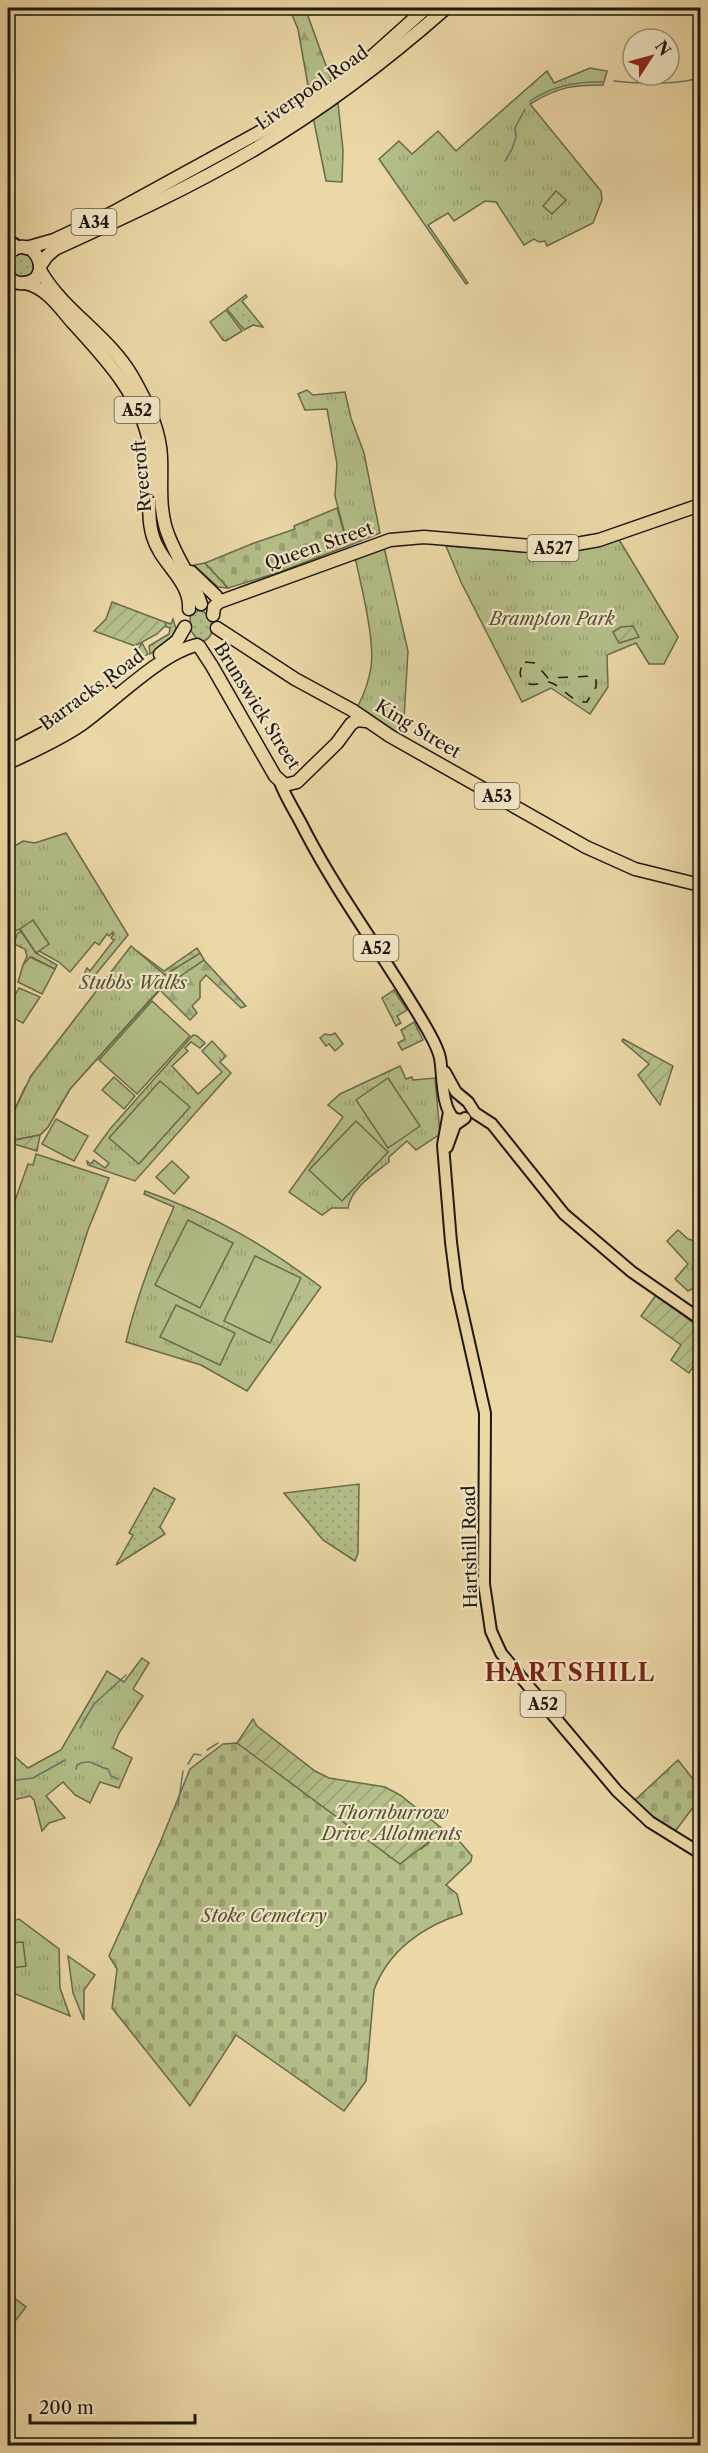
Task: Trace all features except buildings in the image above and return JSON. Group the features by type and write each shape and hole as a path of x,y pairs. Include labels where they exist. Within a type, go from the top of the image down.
{"highway":[{"name":"Liverpool Road","path":"333,94 426,8"},
{"name":"Liverpool Road","path":"183,182 333,94 356,83 446,8"},
{"name":"Liverpool Road","path":"183,182 218,168 239,151"},
{"name":"A34","path":"23,248 40,245 183,182"},
{"name":"A34","path":"40,268 46,256 55,249 120,220 183,182"},
{"path":"8,254 23,248"},
{"name":"Ryecroft","path":"23,248 35,253 40,268 50,285 114,351 132,376 158,436 161,456 161,499 165,526 201,604"},
{"path":"8,284 23,283 34,279 40,268"},
{"name":"Ryecroft","path":"23,283 45,291 112,364 140,414 150,450 149,515 152,534 158,550 188,593 189,609"},
{"name":"Ryecroft","path":"8,284 29,289 58,306"},
{"path":"161,499 156,508 156,528 152,534 173,547"},
{"name":"Queen Street","path":"213,615 219,602 367,547 400,539 424,537 554,548 599,540 700,505"},
{"name":"A52","path":"182,563 216,596"},
{"name":"Queen Street","path":"201,604 216,596 251,589"},
{"path":"201,604 213,615 217,628 212,641 206,646 198,645 188,636 185,627 189,609 201,604"},
{"name":"Barracks Road","path":"8,763 48,737 177,641 185,627"},
{"name":"King Street","path":"217,628 352,710 366,721 604,856 635,869 700,885"},
{"name":"Barracks Road","path":"8,752 88,719 171,655 198,645"},
{"name":"Brunswick Street","path":"198,645 286,784"},
{"path":"342,706 349,714 351,724"},
{"path":"286,784 317,765 351,724 357,720 366,721"}],"main road":[{"path":"8,240 23,248"},
{"name":"A52","path":"286,784 290,801 326,871 404,989 434,1041 451,1086 466,1102 468,1114 462,1119"},
{"name":"A52","path":"440,1060 449,1110"},
{"path":"497,1131 480,1123 453,1118 449,1110 453,1100 466,1102 475,1113 492,1124 564,1214 622,1264 700,1319"},
{"name":"Hartshill Road","path":"449,1110 444,1134 456,1281 485,1413 484,1574 486,1610 491,1631 501,1653 617,1791 650,1822 700,1854"},
{"name":"Hartshill Road","path":"445,1156 449,1138 462,1119"}],"green space":[{"path":"289,8 305,8 332,82 310,97 298,29"},
{"path":"590,68 607,71 603,85 565,88 530,104 601,191 602,200 593,223 547,246 545,241 539,242 534,239 524,245 496,202 485,201 454,221 448,213 428,225 468,283 466,284 379,159 399,141 412,154 438,131 456,151 547,71 554,83"},
{"path":"338,103 343,150 342,182 326,181 313,117"},
{"path":"556,191 566,200 552,214 543,206"},
{"path":"22,254 30,258 34,266 30,274 22,278 14,274 10,266 14,258"},
{"path":"246,295 247,297 242,301 263,327 253,325 244,330 227,309"},
{"path":"226,310 242,331 226,341 210,322"},
{"path":"307,390 313,395 345,392 351,418 364,453 380,533 348,546 335,496 337,464 327,409 305,410 298,394"},
{"path":"337,508 348,546 277,573 228,588 205,563 295,529 294,526"},
{"name":"Brampton Park","path":"618,538 678,637 664,664 649,664 636,643 607,655 608,687 590,714 551,688 522,702 461,582 446,546 537,553 561,552"},
{"path":"384,547 408,651 403,736 358,706 369,677 372,656 367,612 355,557"},
{"path":"205,563 228,588 218,587 194,565"},
{"path":"112,602 165,622 166,625 157,634 135,646 94,631 106,619"},
{"path":"199,610 208,614 212,626 210,636 204,641 197,639 191,631 190,616"},
{"path":"173,619 176,629 171,639 150,654 149,646 169,634 170,628 159,624 165,622 171,624"},
{"path":"633,626 639,637 619,643 613,632 621,627"},
{"path":"141,644 148,654 130,667"},
{"path":"66,833 128,935 91,980 85,972 87,968 90,971 114,940 111,938 113,932 109,936 107,934 99,945 95,942 70,972 59,962 39,951 36,953 20,929 11,933 8,944 8,850 23,841 35,843"},
{"path":"33,920 49,944 36,953 20,929"},
{"path":"21,931 36,953 57,965 55,969 31,957 23,965 27,956 25,949 14,944 17,934"},
{"name":"Stubbs Walks","path":"131,946 165,975 200,953 204,960 157,992 70,1089 48,1127 40,1135 15,1140 13,1145 8,1143 8,1124 31,1076"},
{"name":"Stubbs Walks","path":"197,948 204,960 246,1006 241,1008 206,975 200,982 200,998 192,1006 197,1013 190,1020 160,990 70,1089 48,1127 40,1135 32,1138 8,1124 25,1087 44,1074 31,1076 113,970 137,951 164,971"},
{"path":"30,957 55,969 42,994 18,982 23,965"},
{"path":"19,988 40,997 23,1023 8,1015 8,1008"},
{"path":"394,990 407,1010 397,1016 401,1023 396,1026 382,998"},
{"path":"152,1001 190,1036 137,1094 99,1060"},
{"path":"414,1022 423,1040 402,1050 398,1043 405,1039 401,1030"},
{"path":"335,1033 343,1044 335,1051 329,1044 326,1046 320,1038 325,1034"},
{"path":"193,1035 205,1043 200,1048 191,1042 185,1048 188,1051 172,1066 198,1094 222,1072 202,1051 212,1041 226,1056 220,1062 231,1073 135,1181 88,1165 87,1161 91,1164 94,1160 105,1168 109,1163 94,1151 110,1129"},
{"path":"623,1039 673,1066 660,1105 638,1075 649,1064 622,1041"},
{"path":"400,1066 406,1079 435,1078 440,1134 416,1150 407,1141 389,1157 389,1162 358,1188 348,1208 332,1208 322,1215 289,1192 343,1117 328,1105 340,1094"},
{"path":"114,1077 135,1096 124,1109 102,1090"},
{"path":"388,1078 420,1126 388,1148 356,1100"},
{"path":"160,1081 190,1107 139,1164 109,1138"},
{"path":"56,1119 88,1136 74,1161 42,1144"},
{"path":"356,1121 388,1152 342,1201 309,1170"},
{"path":"40,1135 37,1151 14,1144 15,1140"},
{"path":"36,1154 109,1178 88,1230 52,1342 8,1335 8,1220 28,1164 33,1165"},
{"path":"172,1161 189,1177 174,1194 156,1177"},
{"path":"145,1191 193,1210 237,1232 279,1257 321,1287 247,1391 201,1365 126,1342 147,1273 174,1207 144,1194"},
{"path":"188,1220 233,1243 200,1308 155,1285"},
{"path":"678,1230 688,1239 700,1242 700,1296 694,1288 688,1291 675,1279 688,1264 667,1241"},
{"path":"255,1256 301,1278 270,1343 224,1321"},
{"path":"656,1295 700,1328 700,1357 689,1373 671,1360 681,1345 641,1316"},
{"path":"176,1305 235,1333 220,1365 160,1337"},
{"path":"359,1484 358,1553 355,1561 323,1540 284,1493"},
{"path":"154,1488 175,1499 160,1527 165,1534 116,1565 133,1535 129,1533"},
{"path":"142,1658 149,1663 133,1689 143,1696 119,1733 113,1748 132,1758 119,1788 100,1782 90,1803 75,1795 63,1782 46,1796 65,1818 49,1823 42,1831 34,1800 30,1796 8,1800 8,1763 14,1756 28,1768 61,1750 107,1671 124,1682"},
{"name":"Thornburrow Drive Allotments","path":"253,1719 257,1726 315,1771 329,1778 385,1787 400,1795 444,1830 400,1864 237,1743"},
{"name":"Stoke Cemetery","path":"237,1743 421,1849 444,1830 461,1843 472,1856 471,1861 446,1885 457,1894 462,1914 434,1925 409,1942 388,1963 380,1976 374,1990 366,2081 344,2111 236,2035 190,2106 112,2008 117,1969 109,1956 160,1843 190,1769 223,1744"},
{"path":"678,1760 700,1788 700,1798 674,1833 634,1801"},
{"path":"8,1919 12,1921 19,1919 59,1949 60,1988 70,2016 8,1991"},
{"path":"23,1942 26,1966 12,1968 9,1943"},
{"path":"68,1956 95,1975 84,1990 84,2020 73,1993"},
{"path":"13,2297 26,2307 9,2329 8,2305"}],"waterway":[{"path":"614,81 657,83 700,78"},
{"path":"530,101 564,86 582,82 602,82"},
{"path":"505,161 516,137 515,128 525,109"},
{"path":"80,1728 94,1704 126,1675"},
{"path":"207,1750 218,1743"},
{"path":"188,1764 194,1754 201,1755"},
{"path":"9,1781 33,1778 65,1760"},
{"path":"76,1769 77,1765 90,1762 108,1769 111,1776 118,1779"},
{"path":"178,1806 183,1771"}],"railway":[{"path":"525,662 535,663 548,678 594,676 596,687 587,702 581,702 549,682 526,683 520,675 525,662"}],"district":[{"name":"HARTSHILL","path":"570,1673"}]}
